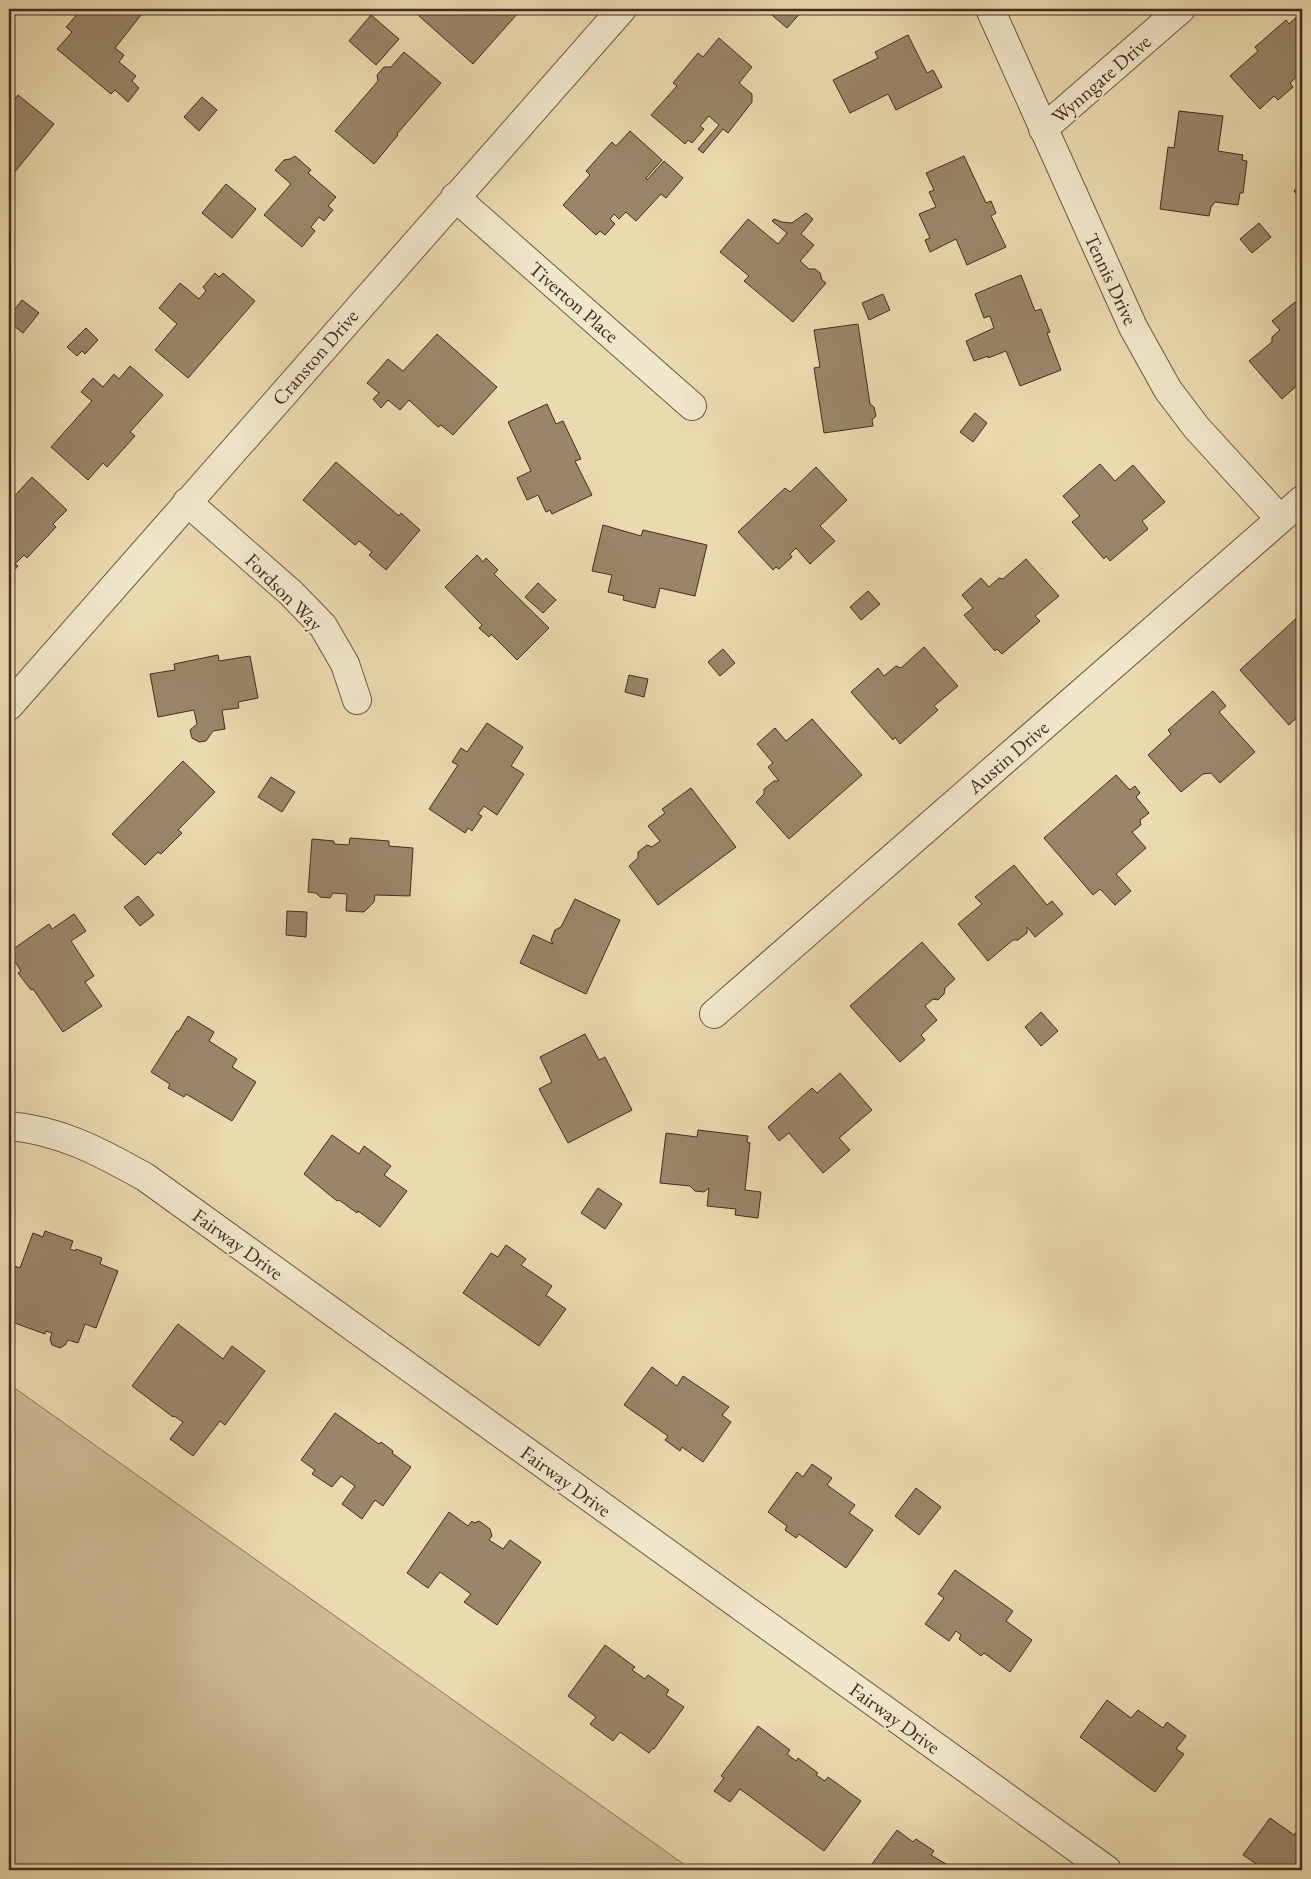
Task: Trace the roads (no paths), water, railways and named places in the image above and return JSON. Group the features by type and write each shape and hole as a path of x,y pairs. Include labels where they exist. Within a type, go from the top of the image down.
{"street":[{"name":"Cranston Drive","path":"9,706 622,9"},
{"name":"Tennis Drive","path":"990,9 1133,327 1168,390 1196,427 1280,519"},
{"name":"Wynngate Drive","path":"1043,129 1181,9"},
{"name":"Tiverton Place","path":"455,198 692,406"},
{"name":"Austin Drive","path":"714,1014 1302,500"},
{"name":"Fordson Way","path":"187,502 291,592 323,626 345,664 357,700"},
{"name":"Fairway Drive","path":"9,1126 72,1140 98,1151 145,1177 1107,1870"}]}
